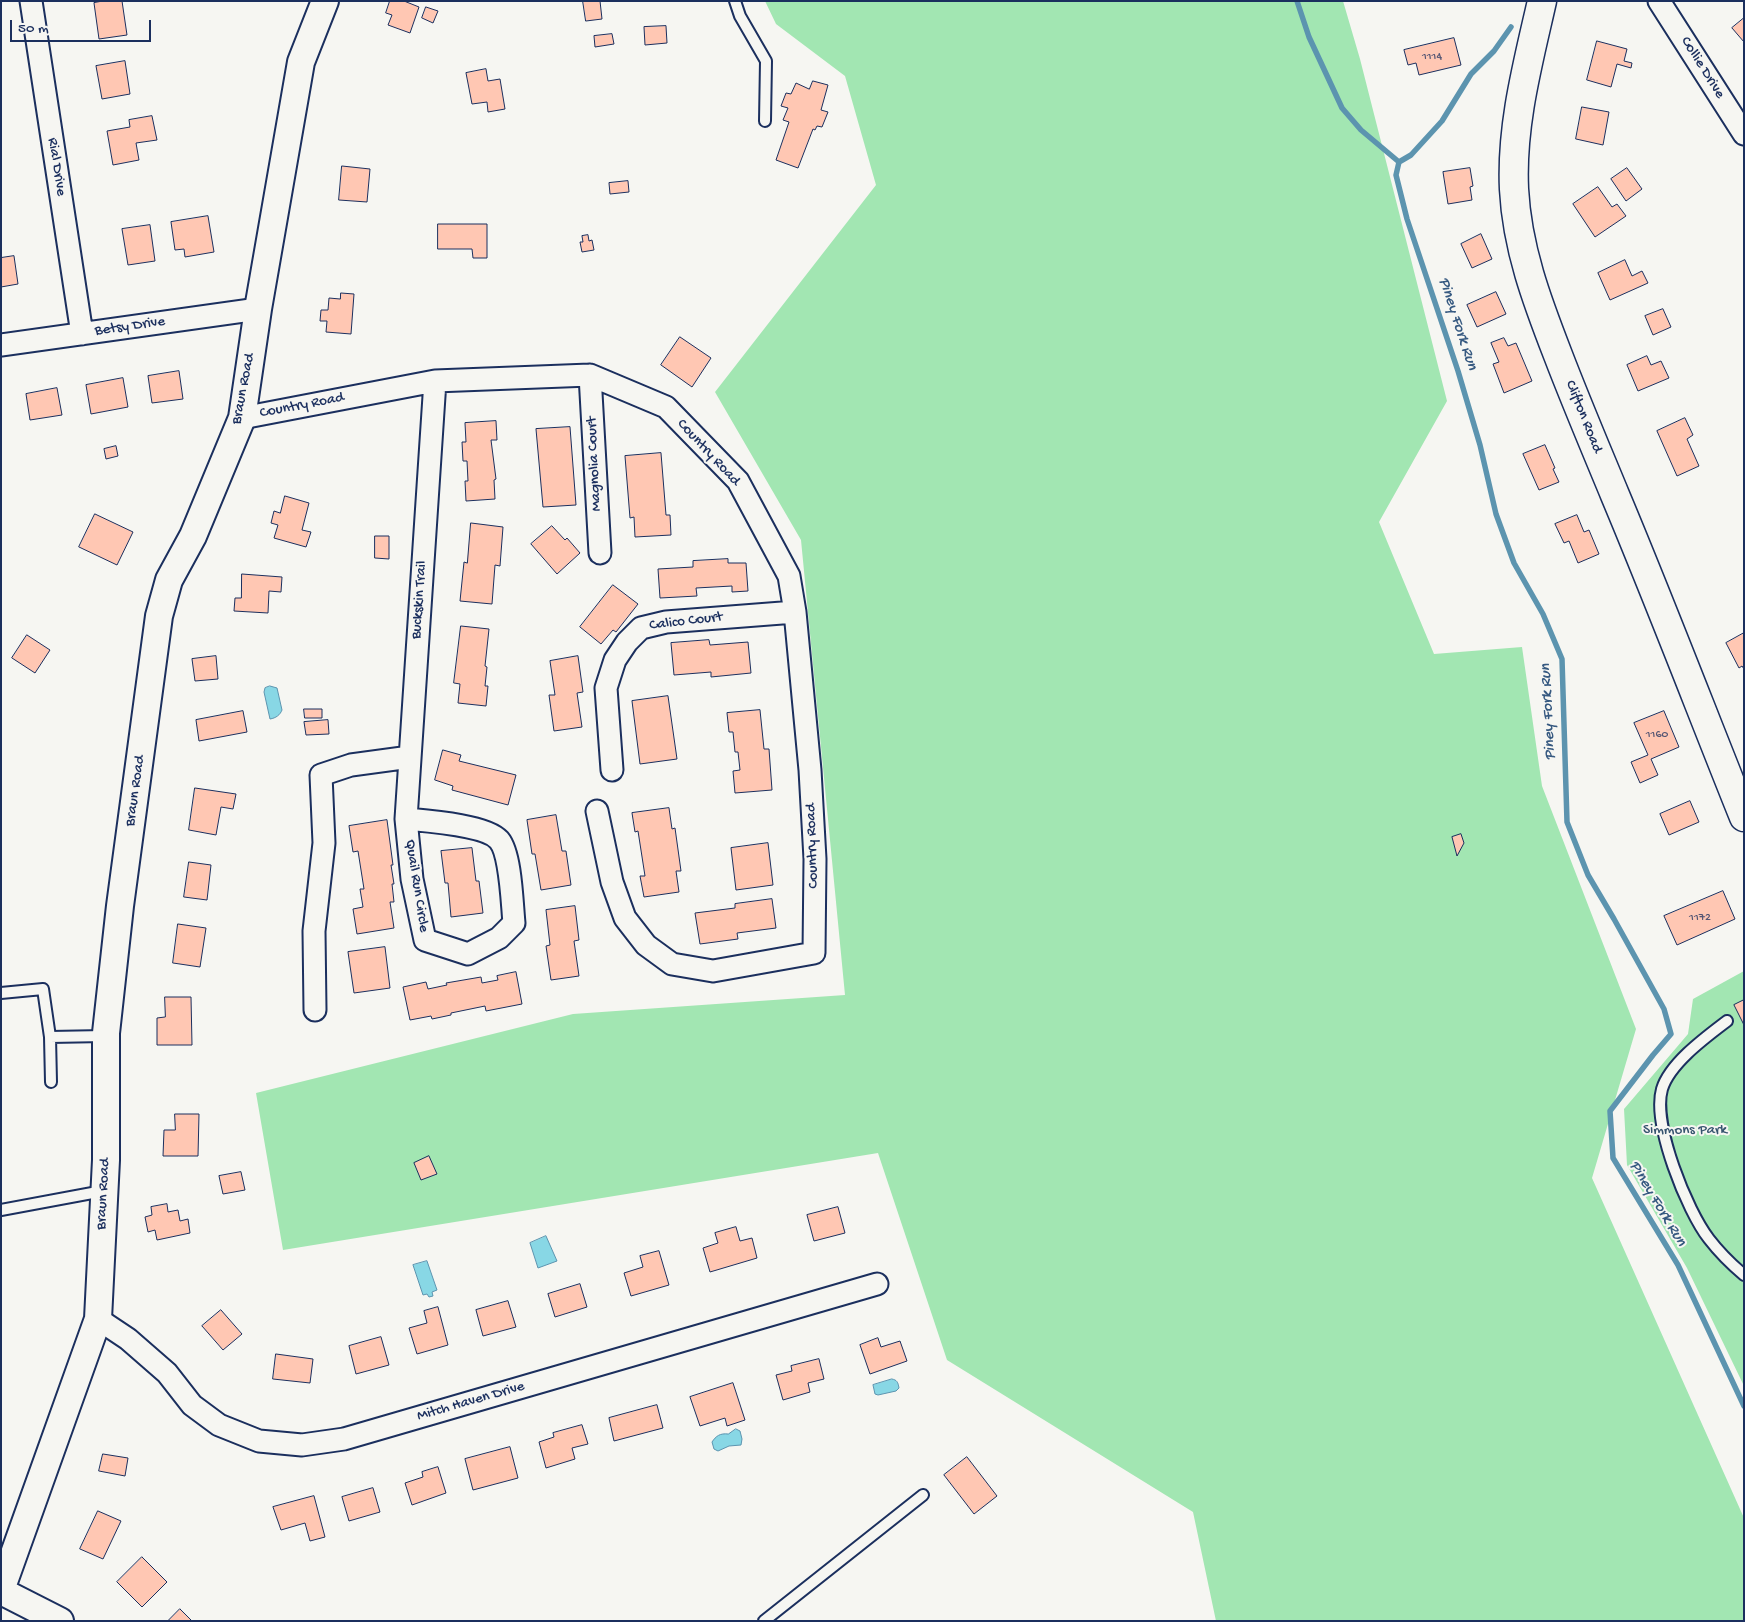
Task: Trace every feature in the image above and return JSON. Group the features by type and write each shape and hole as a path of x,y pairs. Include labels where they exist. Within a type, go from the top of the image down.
{"main road":[{"name":"Clifton Road","path":"1542,1 1525,75 1515,140 1514,175 1517,220 1527,270 1572,390 1744,817"}],"street":[{"name":"Rial Drive","path":"31,1 82,334"},
{"name":"Braun Road","path":"1,1591 98,1319 104,1191 106,1036 120,906 160,616 170,580 193,536 242,418 258,309 301,62 326,1"},
{"name":"Collie Drive","path":"1659,1 1744,134"},
{"name":"Betsy Drive","path":"1,345 258,309"},
{"name":"Country Road","path":"242,418 435,381 590,375 666,407 738,481 789,576 795,612 810,770 815,859 814,953 713,970 672,964 646,945 625,918 612,882 597,811"},
{"name":"Magnolia Court","path":"590,375 600,553"},
{"name":"Buckskin Trail","path":"406,818 435,381"},
{"name":"Calico Court","path":"612,770 606,688 615,660 627,642 641,628 666,622 795,612"},
{"path":"315,1010 314,931 324,843 321,775 351,764 410,756"},
{"name":"Quail Run Circle","path":"406,818 478,829 499,840 508,861 514,923 500,938 468,954 425,940 412,879 406,818"},
{"name":"Mitch Haven Drive","path":"98,1319 141,1350 167,1373 192,1405 219,1425 259,1441 302,1445 344,1439 877,1284"},
{"path":"1,1591 60,1621"}],"lane":[{"path":"735,1 740,16 766,61 765,121"},
{"path":"1,992 43,988 50,1037 51,1082"},
{"path":"1727,1021 1678,1063 1662,1089 1661,1115 1666,1142 1678,1180 1693,1213 1708,1238 1731,1264 1744,1275"},
{"path":"50,1037 106,1036"},
{"path":"1,1210 104,1191"},
{"path":"764,1621 923,1495"}],"green space":[{"path":"765,1 1343,1 1360,59 1447,401 1379,522 1434,654 1522,647 1542,786 1636,1029 1592,1178 1744,1518 1744,1621 1216,1621 1193,1512 947,1360 878,1153 283,1250 256,1093 573,1014 845,995 801,540 715,392 876,185 845,76 776,24"},
{"name":"Simmons Park","path":"1744,971 1744,1386 1687,1268 1627,1165 1624,1109 1688,1034 1693,999"}],"water":[{"path":"270,686 277,688 282,710 278,716 270,719 264,692 265,688"},
{"path":"546,1236 557,1261 538,1268 530,1243"},
{"path":"427,1261 437,1290 432,1292 433,1296 429,1297 427,1294 423,1295 413,1265"},
{"path":"892,1379 898,1384 899,1388 896,1391 875,1394 873,1385"},
{"path":"736,1429 740,1431 741,1445 729,1446 718,1451 714,1449 712,1442 717,1437 728,1434"}],"building":[{"path":"122,1 127,35 99,39 94,3"},
{"path":"390,1 404,1 419,7 410,33 388,25 392,15 386,13"},
{"path":"583,1 600,1 602,19 586,21"},
{"path":"426,7 438,11 433,23 422,18"},
{"path":"1744,18 1744,42 1732,28"},
{"path":"666,26 667,43 645,45 644,27"},
{"path":"612,34 614,44 595,47 594,36"},
{"path":"1454,38 1461,65 1419,75 1416,63 1408,65 1404,50"},
{"path":"1597,41 1627,49 1624,61 1632,63 1631,68 1617,64 1611,87 1587,80"},
{"path":"125,61 130,94 102,99 96,66"},
{"path":"486,69 488,81 500,79 505,109 488,112 487,102 472,104 466,73"},
{"path":"813,81 828,85 821,110 828,112 822,127 817,126 815,130 813,129 798,168 776,160 789,122 783,120 788,108 781,106 786,93 791,94 796,83 809,89"},
{"path":"1582,107 1609,112 1603,145 1576,139"},
{"path":"152,116 157,140 136,143 139,160 113,165 107,131 130,127 129,120"},
{"path":"342,166 370,169 367,202 339,200"},
{"path":"1470,168 1473,186 1470,187 1472,200 1448,204 1443,172"},
{"path":"1627,168 1642,189 1626,201 1611,179"},
{"path":"628,181 629,192 610,194 609,183"},
{"path":"1598,187 1612,207 1617,204 1626,216 1595,237 1573,204"},
{"path":"208,216 214,252 185,257 184,249 175,250 171,222"},
{"path":"438,224 487,224 487,258 473,258 472,249 438,249"},
{"path":"150,225 155,261 128,265 122,229"},
{"path":"1481,234 1492,259 1472,268 1461,244"},
{"path":"588,235 589,241 592,240 594,250 582,252 580,242 583,242 582,236"},
{"path":"14,256 18,284 1,287 1,258"},
{"path":"1625,260 1632,276 1642,271 1648,283 1610,300 1598,273"},
{"path":"1496,292 1506,314 1477,327 1467,305"},
{"path":"341,293 354,294 351,334 326,332 327,321 320,321 321,310 328,310 329,298 340,299"},
{"path":"1663,309 1671,327 1653,335 1645,316"},
{"path":"680,337 711,358 692,387 661,365"},
{"path":"1504,338 1508,346 1516,343 1532,381 1504,393 1493,364 1499,362 1491,343"},
{"path":"1647,356 1651,365 1661,361 1669,378 1638,391 1627,365"},
{"path":"179,371 183,399 152,403 148,376"},
{"path":"123,378 128,407 91,414 86,385"},
{"path":"57,388 62,415 30,420 26,394"},
{"path":"1685,418 1693,435 1687,439 1699,466 1677,476 1657,431"},
{"path":"496,421 497,440 491,440 496,479 494,480 495,499 466,501 467,461 463,461 462,442 466,442 465,423"},
{"path":"570,427 576,505 543,507 536,429"},
{"path":"1545,445 1559,482 1539,490 1523,454"},
{"path":"116,446 118,456 106,459 104,449"},
{"path":"661,453 666,515 670,515 671,535 635,537 634,517 630,518 625,456"},
{"path":"285,496 309,503 302,530 311,532 306,547 274,538 278,525 271,523 274,511 280,513"},
{"path":"95,514 133,532 117,565 79,547"},
{"path":"1577,515 1584,532 1589,530 1599,554 1578,563 1569,541 1564,543 1555,524"},
{"path":"471,523 503,527 500,566 495,565 492,604 460,601 464,562 467,563"},
{"path":"552,526 565,540 567,538 580,553 557,574 531,544"},
{"path":"375,536 389,536 389,559 375,558"},
{"path":"728,559 728,563 746,563 748,591 732,592 732,586 696,588 697,596 660,598 658,569 693,567 693,561"},
{"path":"242,574 282,577 281,592 269,591 268,613 234,611 235,598 241,598"},
{"path":"613,585 638,604 616,632 613,630 601,644 580,627"},
{"path":"461,626 489,629 485,666 487,667 485,686 488,686 486,706 458,703 460,684 454,683"},
{"path":"1744,633 1744,669 1742,666 1739,668 1726,643"},
{"path":"27,635 50,650 35,673 12,658"},
{"path":"709,640 710,645 748,642 751,673 711,677 711,672 674,675 671,643"},
{"path":"216,656 218,679 195,681 192,659"},
{"path":"578,656 583,692 577,693 582,727 554,731 549,695 555,695 550,661"},
{"path":"668,696 677,759 640,764 632,701"},
{"path":"304,709 322,709 322,718 305,718"},
{"path":"760,710 764,749 769,749 772,790 735,793 733,771 740,770 738,752 735,752 733,732 729,732 727,713"},
{"path":"243,711 247,732 199,741 196,720"},
{"path":"1664,711 1679,747 1651,759 1658,775 1640,783 1631,762 1648,755 1634,723"},
{"path":"328,720 329,734 306,735 304,722"},
{"path":"443,750 461,755 459,761 516,775 508,805 452,790 453,786 435,780"},
{"path":"195,788 236,794 233,809 221,807 216,835 189,830"},
{"path":"1690,801 1699,822 1669,835 1660,814"},
{"path":"669,808 672,829 675,828 681,871 676,871 679,892 644,897 640,876 645,876 638,831 635,832 632,813"},
{"path":"556,815 562,851 566,851 571,885 541,890 535,854 532,854 527,820"},
{"path":"387,820 393,865 391,865 394,902 390,902 394,928 357,934 353,909 363,907 360,889 364,889 358,851 353,852 349,826"},
{"path":"1461,834 1464,843 1457,856 1452,837"},
{"path":"768,843 773,885 736,890 731,848"},
{"path":"472,848 476,881 479,881 483,913 451,917 448,883 445,883 441,851"},
{"path":"189,862 211,865 207,900 184,897"},
{"path":"1723,891 1735,919 1677,945 1664,916"},
{"path":"772,899 776,928 737,933 738,939 700,944 695,913 735,908 735,904"},
{"path":"575,906 579,940 574,941 579,976 551,980 546,946 550,945 546,910"},
{"path":"178,924 206,928 200,967 173,963"},
{"path":"385,947 390,988 354,993 348,952"},
{"path":"516,972 522,1004 486,1011 485,1006 432,1019 431,1016 410,1020 403,987 426,982 428,989 447,985 446,983 481,977 482,983 498,980 497,976"},
{"path":"165,997 191,997 192,1045 157,1045 157,1018 165,1017"},
{"path":"1744,1000 1744,1025 1734,1005"},
{"path":"175,1114 199,1114 198,1156 163,1156 164,1130 175,1130"},
{"path":"429,1156 437,1174 421,1180 414,1163"},
{"path":"241,1172 245,1190 223,1194 219,1176"},
{"path":"167,1204 168,1212 178,1210 180,1221 188,1219 190,1233 157,1240 155,1230 148,1232 145,1217 152,1215 151,1207"},
{"path":"838,1207 845,1233 814,1241 807,1215"},
{"path":"736,1227 740,1241 752,1238 757,1258 710,1272 703,1248 718,1243 715,1233"},
{"path":"659,1251 669,1285 631,1296 624,1273 643,1267 640,1256"},
{"path":"580,1284 587,1307 555,1317 548,1294"},
{"path":"508,1301 516,1327 483,1336 476,1310"},
{"path":"438,1307 448,1345 417,1354 409,1328 427,1323 424,1311"},
{"path":"221,1310 242,1334 223,1350 202,1326"},
{"path":"381,1337 389,1365 356,1374 349,1346"},
{"path":"878,1338 881,1347 900,1341 907,1361 870,1374 860,1345"},
{"path":"276,1354 313,1359 310,1383 273,1379"},
{"path":"819,1359 824,1379 808,1383 810,1392 783,1400 776,1375 792,1371 791,1366"},
{"path":"733,1383 745,1420 727,1426 725,1418 700,1426 690,1397"},
{"path":"657,1405 663,1428 614,1441 609,1418"},
{"path":"582,1425 588,1444 572,1448 575,1459 546,1468 539,1442 554,1437 553,1433"},
{"path":"510,1447 518,1478 473,1490 465,1459"},
{"path":"103,1454 128,1458 125,1476 99,1471"},
{"path":"967,1457 997,1496 974,1514 944,1475"},
{"path":"438,1467 446,1493 412,1505 405,1483 423,1477 422,1472"},
{"path":"373,1488 380,1512 349,1521 342,1497"},
{"path":"314,1496 325,1537 310,1541 305,1523 281,1530 273,1507"},
{"path":"98,1511 121,1521 103,1559 80,1549"},
{"path":"142,1557 167,1582 142,1607 117,1582"},
{"path":"180,1609 192,1621 168,1621"}],"waterway":[{"name":"Piney Fork Run","path":"1297,1 1309,37 1342,108 1361,130 1399,162 1396,175 1407,219 1458,371 1480,445 1496,514 1514,563 1543,614 1562,659 1567,822 1588,875 1664,1009 1671,1034 1610,1111 1613,1158 1678,1265 1744,1406"},
{"path":"1399,162 1411,155 1442,121 1471,74 1494,51 1511,27"}]}
